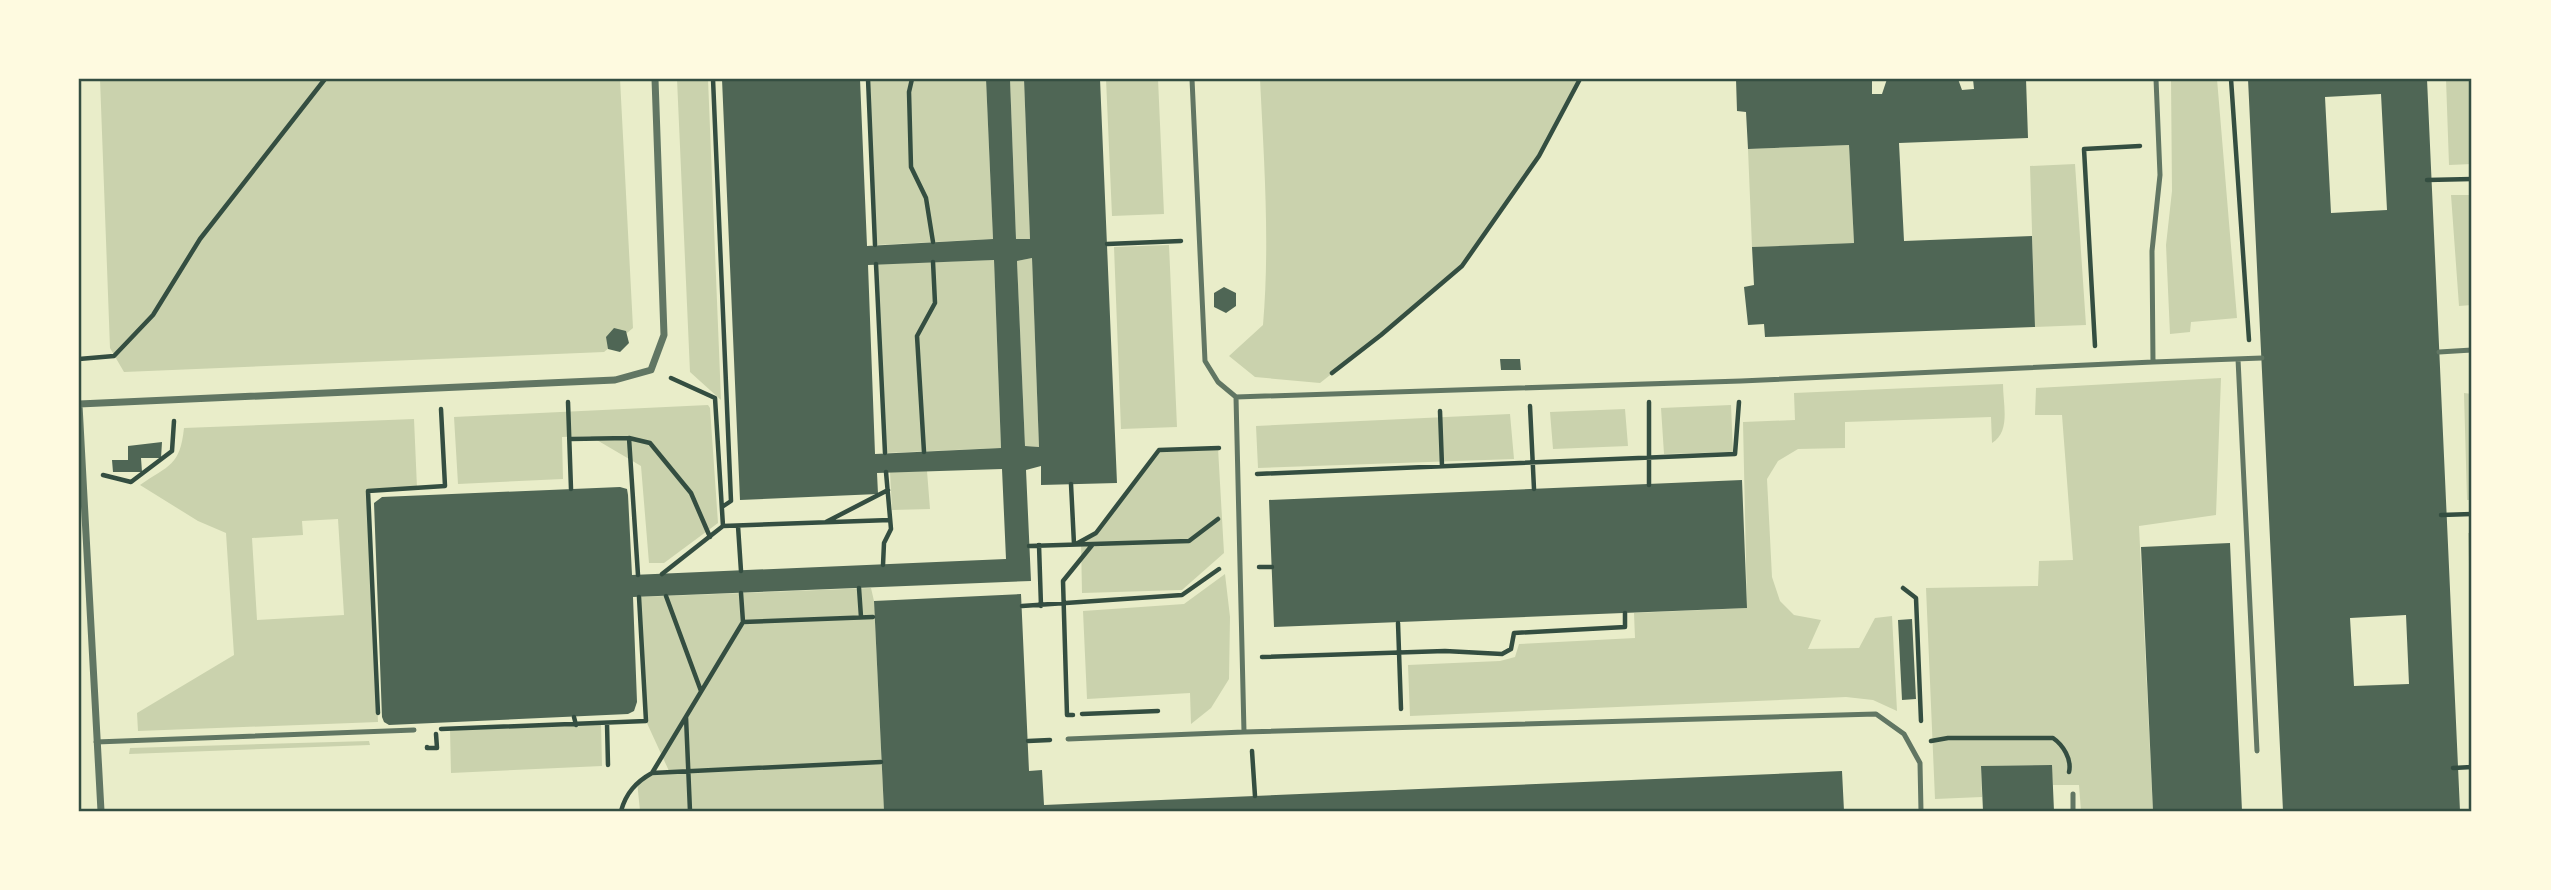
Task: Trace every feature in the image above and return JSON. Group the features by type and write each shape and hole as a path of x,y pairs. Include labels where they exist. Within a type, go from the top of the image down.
{"street":[{"path":"101,811 79,404 566,383 615,380 651,369 664,335 655,79"}],"lane":[{"path":"1192,79 1205,361 1218,382 1236,397 1741,381 2262,358"},
{"path":"2153,362 2152,251 2160,175 2156,79"},
{"path":"2439,352 2472,350"},
{"path":"2238,359 2257,751"},
{"path":"1236,397 1242,657 1247,732"},
{"path":"1068,739 1876,714 1904,734 1920,763 1921,811"},
{"path":"96,743 414,730"},
{"path":"2073,794 2073,811"}],"path":[{"path":"79,359 114,356 153,315 200,239 325,79"},
{"path":"713,79 732,501 722,507"},
{"path":"868,79 875,245"},
{"path":"912,79 909,92 911,167 926,198 933,242"},
{"path":"1303,395 1381,335 1462,266 1539,156 1580,79"},
{"path":"2231,79 2250,359"},
{"path":"2096,365 2084,149 2159,145"},
{"path":"2427,180 2472,179"},
{"path":"1107,244 1200,241"},
{"path":"924,452 917,336 935,303 933,262"},
{"path":"876,264 885,453"},
{"path":"651,369 715,398 723,526"},
{"path":"1239,475 1735,454 1741,381"},
{"path":"566,383 571,489"},
{"path":"1649,384 1650,485"},
{"path":"378,731 368,491 445,486 440,388"},
{"path":"1439,390 1442,466"},
{"path":"82,469 131,482 173,451 173,399"},
{"path":"1532,433 1534,489"},
{"path":"570,439 629,438 650,443 691,493 710,537"},
{"path":"629,438 638,575"},
{"path":"1074,544 1096,533 1159,450 1238,447"},
{"path":"883,565 884,542 891,529 886,472"},
{"path":"1071,484 1074,544"},
{"path":"824,523 888,490"},
{"path":"1029,545 1189,541 1222,515 1239,513"},
{"path":"2441,515 2472,514"},
{"path":"662,574 723,526 890,520"},
{"path":"738,526 741,571"},
{"path":"1093,544 1063,581 1067,715 1158,711"},
{"path":"1039,545 1041,606"},
{"path":"1022,606 1182,595 1240,555"},
{"path":"859,588 862,617"},
{"path":"1903,588 1916,598 1923,742 1920,763"},
{"path":"652,773 743,622 741,593"},
{"path":"666,596 701,692"},
{"path":"441,729 646,721 639,597"},
{"path":"1242,657 1445,651 1502,654 1511,649 1514,633 1625,627 1625,613"},
{"path":"743,622 873,617"},
{"path":"1398,622 1402,727"},
{"path":"686,716 691,811"},
{"path":"574,717 576,725"},
{"path":"607,723 608,765"},
{"path":"1247,732 1255,796"},
{"path":"1923,742 1948,738 2053,738 2061,744 2071,764 2069,772"},
{"path":"621,811 624,800 637,781 652,773 881,762"},
{"path":"2453,768 2472,768"}],"green space":[{"path":"100,79 620,79 633,328 604,352 124,372 110,348"},
{"path":"677,79 708,79 721,400 690,372"},
{"path":"868,79 986,79 993,239 875,245"},
{"path":"1010,79 1024,79 1030,239 1016,239"},
{"path":"1106,79 1158,79 1164,214 1112,216"},
{"path":"1260,79 1580,79 1539,156 1462,266 1320,383 1255,377 1229,356 1263,325 1266,233"},
{"path":"2171,79 2217,79 2237,318 2191,322 2190,332 2170,334 2166,245 2172,191"},
{"path":"2446,79 2471,79 2472,164 2449,165"},
{"path":"1849,145 1854,243 1752,247 1748,149"},
{"path":"2075,164 2086,325 2035,327 2030,166"},
{"path":"2451,195 2471,195 2472,305 2459,306"},
{"path":"1169,245 1177,427 1121,429 1114,247"},
{"path":"1032,258 1039,447 1025,446 1017,261"},
{"path":"994,260 1001,448 885,453 876,264"},
{"path":"2221,378 2216,515 2139,526 2153,811 2081,811 2079,785 2053,785 2051,765 1981,766 1982,797 1935,799 1926,588 2038,586 2039,561 2073,560 2062,415 2035,415 2036,388"},
{"path":"2003,384 2004,425 1998,438 1992,443 1991,417 1845,422 1845,448 1798,449 1778,461 1767,479 1772,577 1780,601 1794,615 1821,620 1808,649 1859,648 1875,618 1892,616 1897,711 1873,700 1846,697 1410,716 1408,665 1500,661 1515,657 1519,644 1635,638 1634,613 1747,608 1743,422 1795,420 1794,393"},
{"path":"2464,393 2472,394 2472,500 2467,500"},
{"path":"708,405 718,523 664,563 649,563 641,466 590,436 562,437 563,479 458,484 454,417"},
{"path":"1731,405 1733,452 1664,454 1661,408"},
{"path":"1625,409 1628,446 1553,449 1550,412"},
{"path":"1510,414 1514,459 1258,468 1256,426"},
{"path":"414,419 417,488 368,491 378,722 138,731 137,713 234,655 226,533 198,521 140,485 166,468 176,457 184,428","holes":["338,519 344,615 257,620 252,538 303,535 302,521"]},
{"path":"1218,448 1224,553 1182,590 1082,593 1081,541 1096,533 1159,450"},
{"path":"927,471 930,509 892,510 890,472"},
{"path":"2468,533 2472,533 2472,655"},
{"path":"1225,574 1230,617 1229,679 1211,708 1191,724 1190,693 1087,699 1083,611 1184,604"},
{"path":"871,588 874,601 884,811 640,811 637,781 652,773 669,771 646,721 639,597"},
{"path":"601,723 602,766 451,773 450,729"},
{"path":"369,741 370,745 129,754 130,748"}],"building":[{"path":"722,79 860,79 867,246 993,239 986,79 1010,79 1016,239 1030,239 1024,79 1100,79 1117,483 1041,485 1041,466 1026,470 1031,581 633,597 637,702 634,711 628,714 389,725 384,722 374,503 382,497 620,487 627,489 632,575 1006,559 1002,469 877,473 878,494 740,500","holes":["1032,258 1039,447 1025,446 1017,261","994,260 1001,448 875,454 868,265"]},
{"path":"1736,79 1872,79 1872,94 1882,94 1887,79 1958,79 1962,90 1974,89 1973,79 2026,79 2028,138 1899,143 1904,241 2032,236 2035,327 1765,337 1764,324 1748,325 1744,287 1754,285 1752,247 1854,243 1849,145 1748,149 1746,112 1737,111"},
{"path":"2248,79 2427,79 2460,811 2283,811","holes":["2381,94 2387,210 2331,213 2325,97","2406,615 2409,684 2354,686 2350,618"]},
{"path":"1224,287 1236,293 1236,306 1226,313 1214,307 1214,293"},
{"path":"614,328 626,331 629,343 620,352 608,349 606,337"},
{"path":"1500,359 1520,359 1521,370 1501,370"},
{"path":"162,442 161,458 141,458 142,472 113,472 112,460 128,460 128,446"},
{"path":"1742,480 1747,608 1274,627 1269,500"},
{"path":"2230,543 2242,811 2153,811 2141,547"},
{"path":"1021,594 1029,771 1042,770 1044,805 1842,771 1844,811 884,811 874,601"},
{"path":"1912,619 1916,699 1902,700 1898,620"},
{"path":"2052,765 2054,811 1983,811 1981,766"}]}
